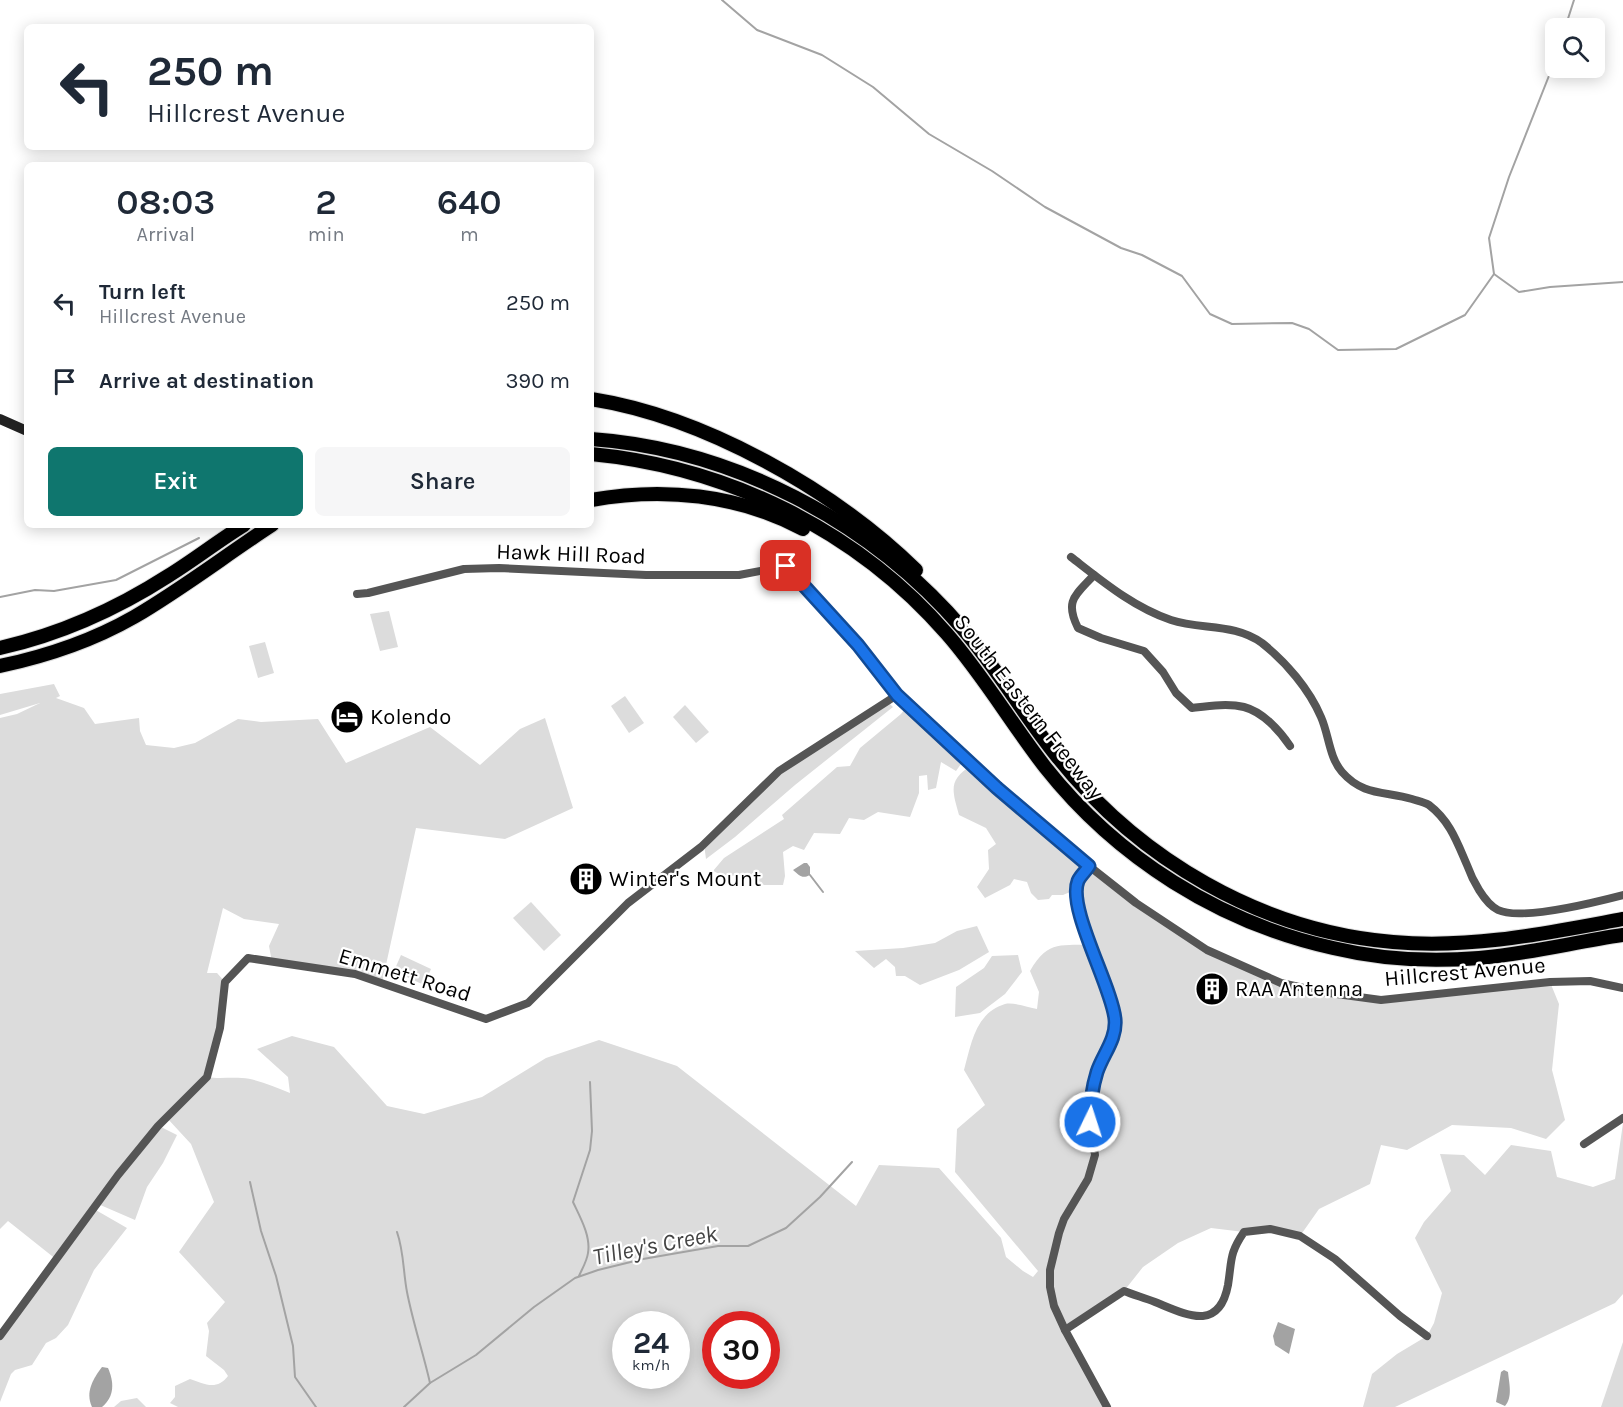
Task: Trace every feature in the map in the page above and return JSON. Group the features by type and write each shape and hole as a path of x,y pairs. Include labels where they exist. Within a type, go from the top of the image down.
{"highway":[{"path":"594,400 655,414 741,449 816,491 879,537 912,566 967,623 992,655 1056,755"},
{"name":"South Eastern Freeway","path":"594,439 654,448 692,457 775,487 845,526 906,572 962,628 1056,755 1109,813 1169,862 1240,901 1286,918 1352,936 1392,942 1430,944 1511,939 1623,917"},
{"name":"South Eastern Freeway","path":"594,454 650,462 688,471 760,498 829,534 893,580 947,634 971,663 1043,765 1095,823 1156,871 1190,893 1224,910 1278,932 1335,949 1387,957 1438,960 1478,958 1516,954 1623,935"},
{"path":"594,499 623,494 663,492 740,503 793,523 893,580"},
{"path":"0,648 66,630 103,614 171,575 240,528"},
{"path":"0,666 63,649 133,618 268,528"}],"main road":[{"path":"0,419 24,431"},
{"path":"0,424 24,432"}],"street":[{"path":"1071,557 1124,597 1153,614 1174,621 1235,629 1254,638 1276,654 1309,694 1322,718 1330,750 1341,771 1356,785 1373,793 1404,797 1426,803 1443,817 1482,894 1497,910 1518,914 1544,911 1623,895"},
{"name":"Hawk Hill Road","path":"357,594 464,569 499,568 655,575 739,575 786,566"},
{"name":"Hillcrest Avenue","path":"786,566 858,645 897,695 997,788 1136,903 1207,950 1288,985 1381,1000 1551,982 1590,981 1623,988"},
{"path":"1094,575 1072,600 1071,614 1078,628 1101,638 1144,651 1163,672 1176,693 1192,708 1218,705 1245,707 1268,721 1290,746"},
{"name":"Emmett Road","path":"0,1336 118,1175 159,1126 207,1077 220,1028 225,981 248,958 355,974 486,1019 528,1003 628,903 701,847 779,771 897,695"},
{"path":"1089,866 1078,881 1078,904 1115,1019 1109,1048 1098,1070 1090,1097 1090,1122 1095,1155 1088,1179 1064,1220 1050,1270 1050,1287 1054,1306 1065,1330 1107,1407"},
{"path":"1584,1144 1623,1118"},
{"path":"1065,1330 1124,1291 1187,1316 1206,1316 1219,1308 1228,1287 1232,1250 1244,1232 1270,1229 1300,1236 1335,1258 1400,1316 1427,1336"}],"shaded area":[{"path":"389,611 398,647 380,651 370,614"},
{"path":"265,642 274,673 258,678 249,646"},
{"path":"54,684 60,696 56,698 84,708 95,724 139,718 140,731 146,745 174,748 195,743 238,719 261,722 318,719 346,763 430,727 480,765 520,729 545,718 573,808 505,839 416,828 382,983 355,974 272,962 269,946 279,924 244,919 223,908 207,973 217,973 225,982 207,1077 248,1079 290,1093 288,1077 257,1049 292,1036 334,1047 387,1106 424,1114 482,1097 546,1058 599,1040 677,1066 856,1206 879,1165 939,1168 1001,1238 1006,1257 1033,1277 1038,1271 955,1172 957,1129 985,1105 964,1070 976,1031 981,1022 995,1008 1008,1004 1037,1009 1039,992 1030,971 1044,953 1057,946 1095,944 1077,895 1077,889 1063,895 1052,895 1049,899 1038,900 1031,893 1027,882 1014,879 1010,885 985,898 977,887 989,869 988,850 996,844 986,828 959,815 954,792 955,781 964,770 972,765 1089,866 1207,950 1281,983 1381,1000 1550,982 1559,1004 1552,1070 1565,1120 1546,1139 1511,1128 1452,1125 1407,1150 1381,1145 1370,1184 1319,1209 1300,1236 1270,1229 1244,1232 1211,1228 1178,1243 1143,1267 1124,1291 1065,1330 1106,1407 178,1407 170,1403 175,1397 175,1386 190,1379 215,1385 224,1381 228,1376 206,1356 209,1331 207,1323 225,1302 179,1252 214,1202 191,1144 167,1118 159,1126 177,1135 163,1163 147,1187 135,1220 98,1204 94,1209 127,1228 94,1270 68,1325 56,1338 46,1343 32,1365 15,1370 11,1374 0,1402 0,1336 57,1260 8,1221 0,1229 0,718 17,714 40,703 0,715 0,694"},
{"path":"625,696 644,723 629,733 611,706"},
{"path":"888,702 893,707 706,859 704,844 779,771"},
{"path":"685,705 709,732 696,743 673,717"},
{"path":"908,705 948,743 945,747 961,764 956,771 941,762 936,788 928,790 927,775 919,776 919,793 910,817 878,812 864,820 849,818 840,834 814,833 804,850 793,846 783,852 785,876 783,885 764,885 749,873 726,877 713,871 724,858 784,819 782,815 837,767 850,766 860,748 901,714"},
{"path":"804,863 810,867 810,875 803,877 793,870"},
{"path":"531,902 561,935 544,951 513,918"},
{"path":"977,926 989,952 959,970 920,985 905,976 896,976 895,967 886,959 874,968 855,951 935,943 957,931"},
{"path":"401,955 431,969 424,985 394,971"},
{"path":"1018,955 1022,972 1005,994 980,1013 955,1017 956,987 984,968 992,956"},
{"path":"1623,1123 1623,1294 1615,1303 1395,1407 1363,1407 1372,1374 1397,1354 1427,1336 1434,1323 1442,1293 1415,1238 1424,1222 1451,1191 1440,1154 1464,1155 1485,1175 1511,1145 1551,1151 1557,1177 1593,1187 1615,1179"},
{"path":"1278,1322 1295,1329 1289,1354 1275,1345 1273,1336"},
{"path":"1623,1342 1623,1407 1601,1407"},
{"path":"102,1367 108,1368 110,1373 111,1394 102,1407 92,1407 90,1391"},
{"path":"1504,1370 1508,1372 1510,1390 1505,1406 1496,1402 1501,1372"},
{"path":"137,1398 146,1407 114,1407 121,1401"}],"waterway":[{"path":"722,0 757,30 822,55 873,87 929,134 992,171 1045,207 1121,248 1142,255 1182,276 1210,314 1232,324 1292,323 1309,329 1338,350 1396,349 1465,315 1494,274 1489,238 1509,177 1548,78"},
{"path":"1568,18 1574,0"},
{"path":"1494,274 1519,292 1550,287 1623,282"},
{"path":"0,597 35,590 54,591 116,580 199,538"},
{"path":"810,875 823,892"},
{"path":"579,1276 587,1259 589,1247 584,1227 573,1202 590,1150 592,1131 590,1082"},
{"name":"Tilley's Creek","path":"404,1407 430,1383 476,1355 534,1307 575,1278 643,1259 718,1246 748,1246 786,1228 820,1197 852,1162"},
{"path":"250,1182 293,1346 295,1377 316,1407"},
{"path":"397,1232 409,1304 430,1383"}],"place":[{"name":"Kolendo","path":"347,717"},
{"name":"Winter's Mount","path":"586,879"},
{"name":"RAA Antenna","path":"1212,989"}],"route":[{"path":"786,566 858,645 897,695 997,788 1089,866 1078,881 1078,904 1115,1019 1109,1048 1098,1070 1090,1097 1090,1122"}]}
